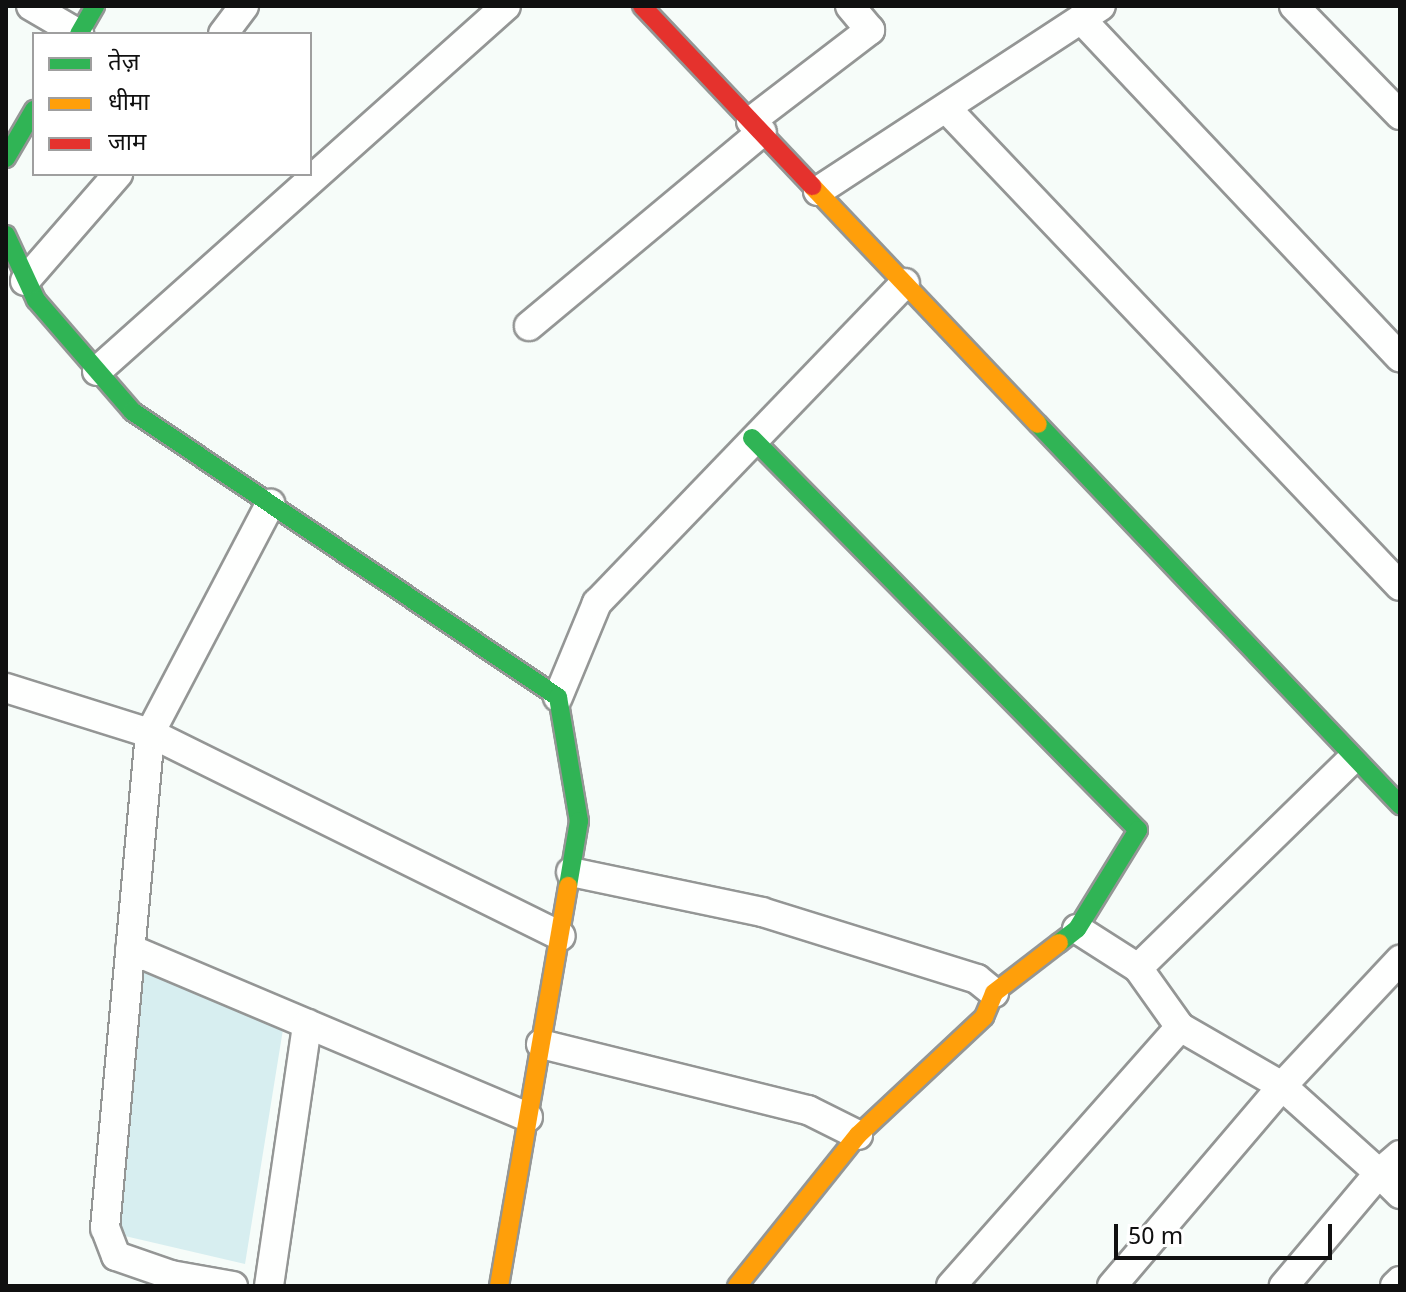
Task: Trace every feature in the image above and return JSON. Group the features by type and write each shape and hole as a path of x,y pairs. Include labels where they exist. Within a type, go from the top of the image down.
{"street":[{"path":"31,6 76,32"},
{"path":"80,32 95,6"},
{"path":"224,32 244,6"},
{"path":"97,371 506,6"},
{"path":"642,6 1400,805"},
{"path":"529,326 870,30 850,6"},
{"path":"1294,6 1400,115"},
{"path":"818,191 1091,12 1400,358"},
{"path":"946,108 1400,586"},
{"path":"6,158 32,113"},
{"path":"25,281 116,176"},
{"path":"6,235 25,281 132,411 558,697"},
{"path":"499,1286 579,821 558,697 597,603 752,438 905,283"},
{"path":"737,1286 858,1135 984,1017 994,993 1077,929 1138,830 752,438"},
{"path":"233,1286 171,1275 116,1256 105,1228 150,733 270,504"},
{"path":"6,688 150,733 560,936"},
{"path":"1138,968 1347,764"},
{"path":"571,872 762,912 977,979 994,993"},
{"path":"1077,929 1138,968 1180,1027 1282,1086 1390,1164 1400,1194"},
{"path":"130,949 528,1117"},
{"path":"1112,1286 1282,1086 1400,960"},
{"path":"269,1286 307,1024"},
{"path":"951,1286 1180,1027"},
{"path":"541,1044 808,1110 858,1135"},
{"path":"1284,1286 1390,1164"},
{"path":"1395,1286 1400,1281"}],"shaded area":[{"path":"137,962 284,1023 245,1264 112,1233"}],"traffic: fast":[{"path":"80,32 95,6"},
{"path":"6,158 32,113"},
{"path":"6,235 36,300 132,411 558,697 579,821 568,886"},
{"path":"1038,424 1400,805"},
{"path":"752,438 1138,830 1077,929 1059,943"}],"traffic: slow":[{"path":"812,186 1038,424"},
{"path":"499,1286 568,886"},
{"path":"737,1286 858,1135 984,1017 994,993 1059,943"}],"traffic: jam":[{"path":"642,6 812,186"}]}
